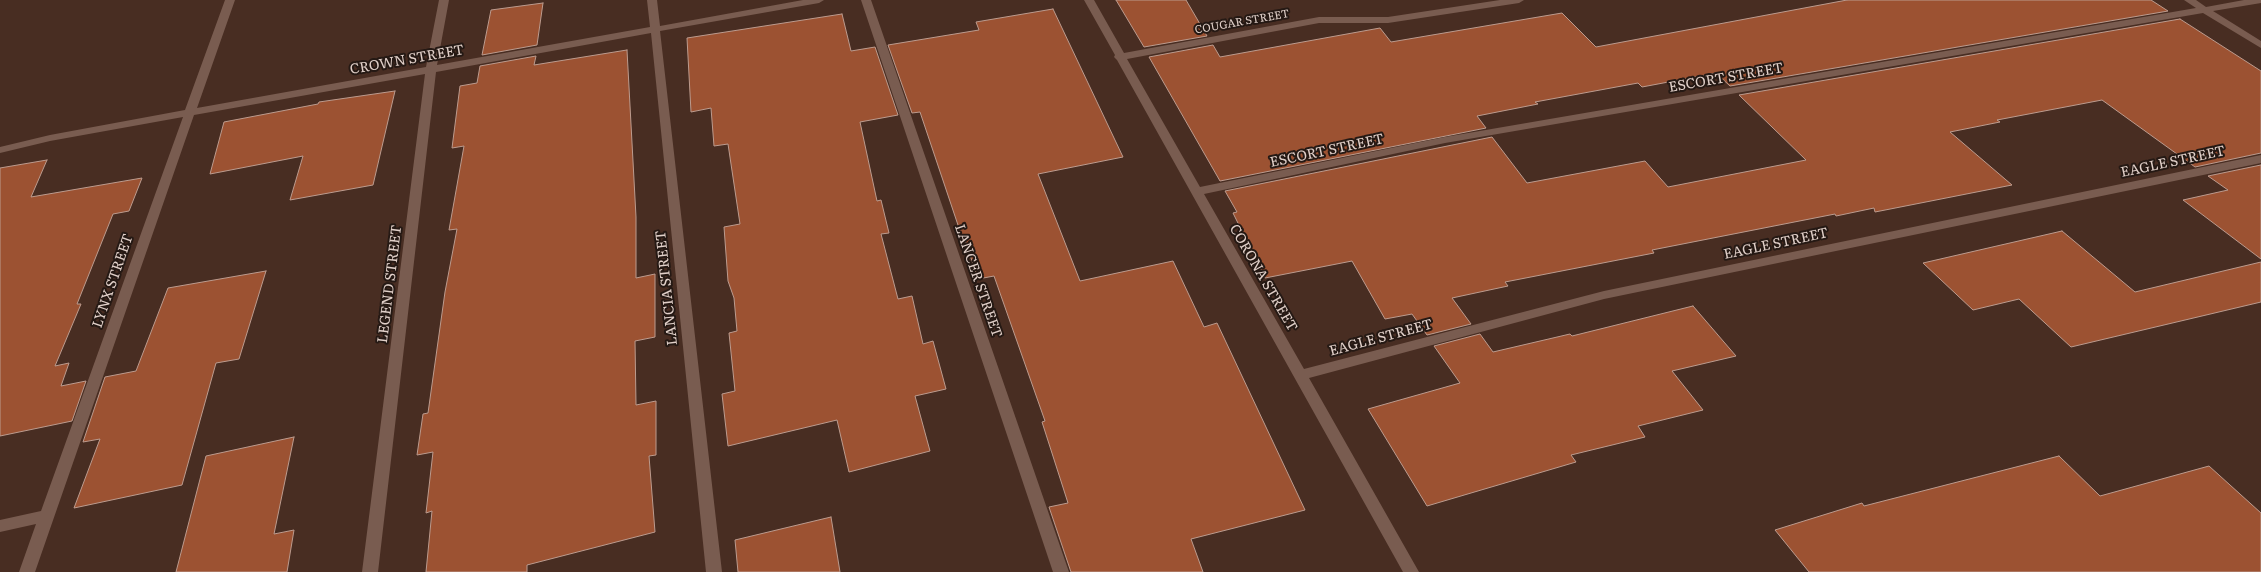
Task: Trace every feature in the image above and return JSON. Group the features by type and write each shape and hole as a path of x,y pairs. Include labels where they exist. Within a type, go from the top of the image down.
{"street":[{"name":"LYNX STREET","path":"27,572 230,0"},
{"name":"LEGEND STREET","path":"370,572 431,69 444,0"},
{"name":"LANCIA STREET","path":"652,0 714,572"},
{"name":"CROWN STREET","path":"0,150 50,138 819,0"},
{"name":"LANCER STREET","path":"866,0 1061,572"},
{"name":"CORONA STREET","path":"1088,0 1411,572"},
{"name":"COUGAR STREET","path":"1119,57 1319,20 1388,20 1518,0"},
{"path":"2188,0 2261,45"},
{"name":"ESCORT STREET","path":"1196,192 1445,140 2261,0"},
{"name":"EAGLE STREET","path":"1301,375 1604,295 2261,159"},
{"path":"0,526 46,516"}],"building":[{"path":"1116,0 1186,0 1207,36 1144,47"},
{"path":"1847,0 2151,0 2168,11 1730,86 1716,73 1642,87 1638,83 1535,102 1538,104 1477,116 1486,128 1220,181 1149,57 1213,45 1220,57 1380,28 1391,42 1562,13 1596,47"},
{"path":"543,3 537,45 482,55 491,10"},
{"path":"1053,9 1123,157 1038,174 1080,281 1173,261 1204,327 1217,323 1305,510 1191,539 1203,572 1071,572 1049,507 1068,503 1042,422 1045,421 994,276 978,279 920,112 912,113 888,45 979,30 976,22"},
{"path":"842,14 851,51 875,47 898,115 860,122 877,201 881,200 889,233 881,234 898,299 912,296 923,344 933,341 946,389 915,396 930,451 849,472 837,420 728,446 722,394 735,391 729,333 737,331 734,298 728,281 724,227 740,224 728,144 714,146 711,108 691,112 687,38"},
{"path":"2180,19 2261,71 2261,153 2195,167 2102,100 1997,120 2000,122 1950,132 2012,185 1875,212 1874,208 1836,216 1835,214 1652,250 1654,253 1505,282 1508,286 1452,298 1471,324 1427,335 1412,314 1385,319 1352,261 1265,278 1233,213 1237,212 1225,191 1492,137 1527,183 1645,161 1668,187 1806,160 1739,95"},
{"path":"627,50 636,217 636,278 655,274 655,337 635,341 636,405 656,401 656,455 649,456 655,532 527,565 527,572 426,572 432,511 426,513 433,452 417,455 423,414 428,413 445,292 457,229 449,230 464,146 452,148 460,86 477,83 480,66 536,56 534,65"},
{"path":"395,91 373,185 290,200 303,156 210,174 224,122 318,104 319,102"},
{"path":"47,160 31,197 142,178 129,211 113,214 77,304 81,304 55,366 69,363 61,386 86,381 72,421 0,436 0,168"},
{"path":"2261,165 2261,259 2183,200 2228,190 2208,176"},
{"path":"2062,231 2135,292 2261,262 2261,302 2071,347 2019,299 1973,310 1923,263"},
{"path":"266,271 239,359 216,363 182,485 74,508 100,439 83,442 105,377 136,371 168,288"},
{"path":"1693,306 1736,356 1672,371 1703,410 1638,426 1645,437 1571,455 1576,462 1427,506 1368,409 1460,383 1434,346 1480,334 1493,352 1570,334 1572,336"},
{"path":"294,437 274,534 294,530 287,572 176,572 206,456"},
{"path":"2059,456 2100,496 2209,466 2261,513 2261,572 1809,572 1775,530 1862,503 1864,506"},
{"path":"831,517 840,572 738,572 735,540"}]}
